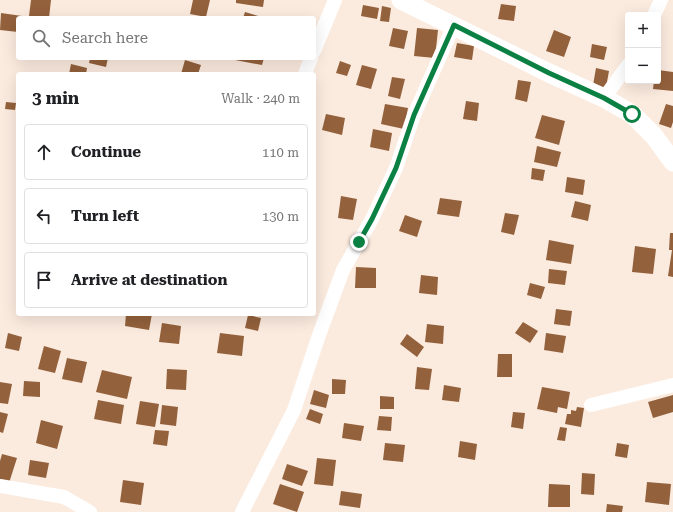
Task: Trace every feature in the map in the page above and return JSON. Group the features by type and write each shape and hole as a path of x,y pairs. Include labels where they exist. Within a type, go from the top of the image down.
{"main road":[{"path":"401,0 549,73 604,98 632,114 654,136 673,162"}],"street":[{"path":"316,46 335,0"},
{"path":"655,12 661,0"},
{"path":"242,512 294,410 343,270 372,219 396,168 414,115 454,25"},
{"path":"306,72 310,60"},
{"path":"604,98 625,69"},
{"path":"591,406 673,385"},
{"path":"0,486 64,497 90,512"}],"building":[{"path":"31,0 51,0 49,16 29,16"},
{"path":"193,0 210,0 206,16 190,14"},
{"path":"236,0 264,0 263,7 236,3"},
{"path":"501,4 516,6 514,21 498,19"},
{"path":"363,5 379,8 377,19 361,16"},
{"path":"382,6 391,8 389,22 380,21"},
{"path":"245,12 258,16 244,16"},
{"path":"1,13 22,16 16,16 16,32 0,30"},
{"path":"393,28 408,31 404,49 389,46"},
{"path":"417,28 438,30 435,58 414,56"},
{"path":"554,30 571,37 564,57 546,51"},
{"path":"457,43 474,46 472,60 454,57"},
{"path":"592,44 607,47 604,60 590,57"},
{"path":"90,60 108,60 106,67 89,63"},
{"path":"185,60 201,65 199,72 182,72"},
{"path":"235,60 263,60 262,65"},
{"path":"340,61 351,65 347,76 336,73"},
{"path":"71,64 87,68 86,72 69,72"},
{"path":"362,65 377,69 371,89 356,85"},
{"path":"596,68 609,71 605,93 592,91"},
{"path":"661,70 673,72 673,91 653,89 654,84 661,84"},
{"path":"392,77 405,79 400,99 388,96"},
{"path":"518,80 531,82 527,102 515,99"},
{"path":"466,101 479,103 477,121 463,119"},
{"path":"6,102 16,103 15,110 5,109"},
{"path":"385,104 408,108 404,129 381,124"},
{"path":"666,104 673,106 673,122 671,128 659,124"},
{"path":"326,114 345,118 342,135 322,130"},
{"path":"542,115 565,121 559,145 535,138"},
{"path":"373,129 392,133 389,151 370,147"},
{"path":"537,146 561,152 557,167 534,162"},
{"path":"532,168 545,170 543,181 531,179"},
{"path":"567,177 585,180 583,195 565,192"},
{"path":"341,196 357,199 353,220 338,218"},
{"path":"440,198 462,201 459,217 437,214"},
{"path":"575,201 591,205 588,221 571,217"},
{"path":"505,213 519,215 514,235 501,232"},
{"path":"405,215 422,221 417,237 399,231"},
{"path":"670,233 673,233 673,277 668,276 672,250 669,250"},
{"path":"549,240 574,245 571,264 546,260"},
{"path":"635,246 656,249 653,274 632,272"},
{"path":"356,267 376,268 376,288 355,288"},
{"path":"549,269 567,271 565,285 548,283"},
{"path":"421,275 438,277 437,295 419,293"},
{"path":"530,283 545,287 541,299 527,295"},
{"path":"556,309 572,311 570,326 554,324"},
{"path":"126,316 152,316 149,330 125,326"},
{"path":"248,316 261,318 258,331 245,328"},
{"path":"523,322 538,331 530,343 515,333"},
{"path":"162,323 181,326 179,344 159,342"},
{"path":"427,324 444,326 443,344 425,342"},
{"path":"8,333 22,337 19,351 5,348"},
{"path":"220,333 244,336 242,356 217,353"},
{"path":"546,333 566,336 563,353 544,350"},
{"path":"407,334 424,347 417,357 400,344"},
{"path":"44,346 61,351 55,373 38,369"},
{"path":"498,354 512,354 512,377 497,377"},
{"path":"67,358 87,362 82,383 62,379"},
{"path":"417,367 432,369 429,390 415,389"},
{"path":"167,369 187,370 186,390 166,389"},
{"path":"102,370 132,377 127,399 96,392"},
{"path":"332,379 346,380 345,394 332,394"},
{"path":"24,381 40,382 40,397 23,396"},
{"path":"0,382 12,384 8,404 0,403"},
{"path":"444,385 461,388 459,402 442,400"},
{"path":"542,387 570,392 567,409 558,407 557,413 537,409"},
{"path":"314,390 329,395 326,408 310,404"},
{"path":"673,395 673,412 653,418 648,402"},
{"path":"380,396 394,397 394,409 380,409"},
{"path":"98,400 124,405 121,424 94,419"},
{"path":"140,401 159,404 155,427 136,424"},
{"path":"162,405 178,407 176,426 160,424"},
{"path":"577,407 584,408 581,427 565,424 567,414 571,414 571,410 576,411"},
{"path":"310,409 323,414 320,424 306,419"},
{"path":"0,412 8,414 3,433 0,432"},
{"path":"513,412 525,413 523,429 511,427"},
{"path":"379,416 392,417 391,431 377,430"},
{"path":"41,420 63,426 57,449 36,443"},
{"path":"344,423 364,426 361,441 342,438"},
{"path":"560,427 567,428 565,441 557,440"},
{"path":"155,430 169,431 167,446 153,444"},
{"path":"460,441 477,444 475,460 458,457"},
{"path":"385,443 405,445 403,462 383,460"},
{"path":"617,443 629,445 627,458 615,456"},
{"path":"2,454 17,458 9,483 0,481 0,461"},
{"path":"317,458 336,460 333,486 314,484"},
{"path":"30,460 49,463 46,478 28,475"},
{"path":"287,464 308,471 302,486 282,479"},
{"path":"582,473 595,474 594,495 581,494"},
{"path":"123,480 144,483 141,505 120,502"},
{"path":"647,482 671,484 669,505 645,502"},
{"path":"280,484 304,492 297,512 273,504"},
{"path":"549,484 570,485 570,507 548,507"},
{"path":"341,491 362,494 360,508 339,505"},
{"path":"607,504 623,506 622,512 606,512"}],"route":[{"path":"359,242 372,219 396,168 414,115 454,25 489,44 604,98 632,114"}]}
